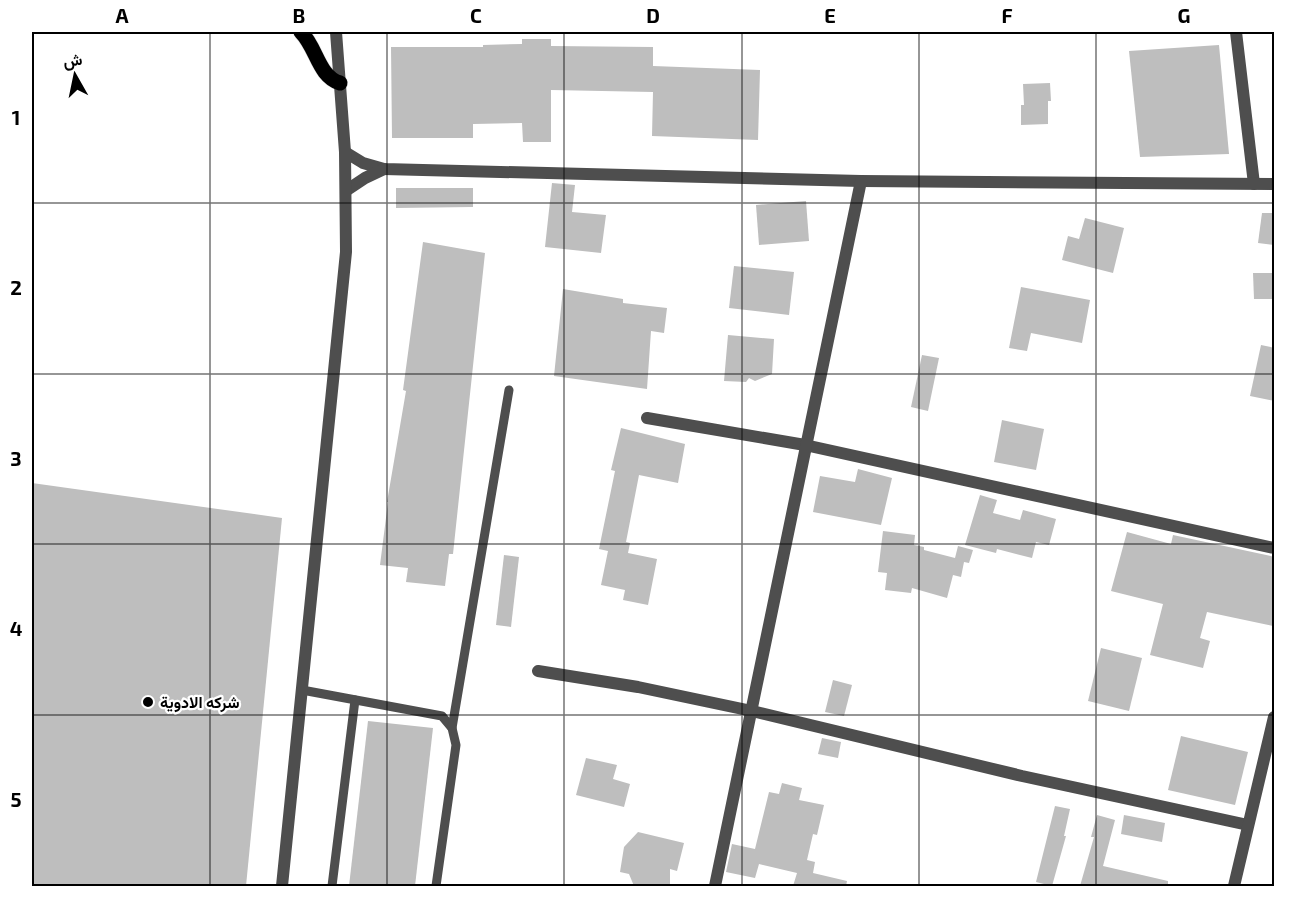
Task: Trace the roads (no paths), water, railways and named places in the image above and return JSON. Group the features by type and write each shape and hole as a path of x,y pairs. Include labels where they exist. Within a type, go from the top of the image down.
{"main road":[{"path":"301,32 316,53 327,76 340,83"}],"street":[{"path":"282,886 343,289 347,190 336,32"},
{"path":"1236,32 1254,184"},
{"path":"345,152 363,163 384,169 861,181 1275,184"},
{"path":"347,190 384,169"},
{"path":"714,886 861,181"},
{"path":"647,418 805,445 1275,548"},
{"path":"538,671 638,687 752,711 1011,773 1248,825"},
{"path":"1234,886 1275,717"}],"lane":[{"path":"436,886 456,745 452,728 509,390"},
{"path":"302,690 442,716 452,728"},
{"path":"332,886 355,700"}],"place":[{"name":"شركه الادوية","path":"148,702"}]}
